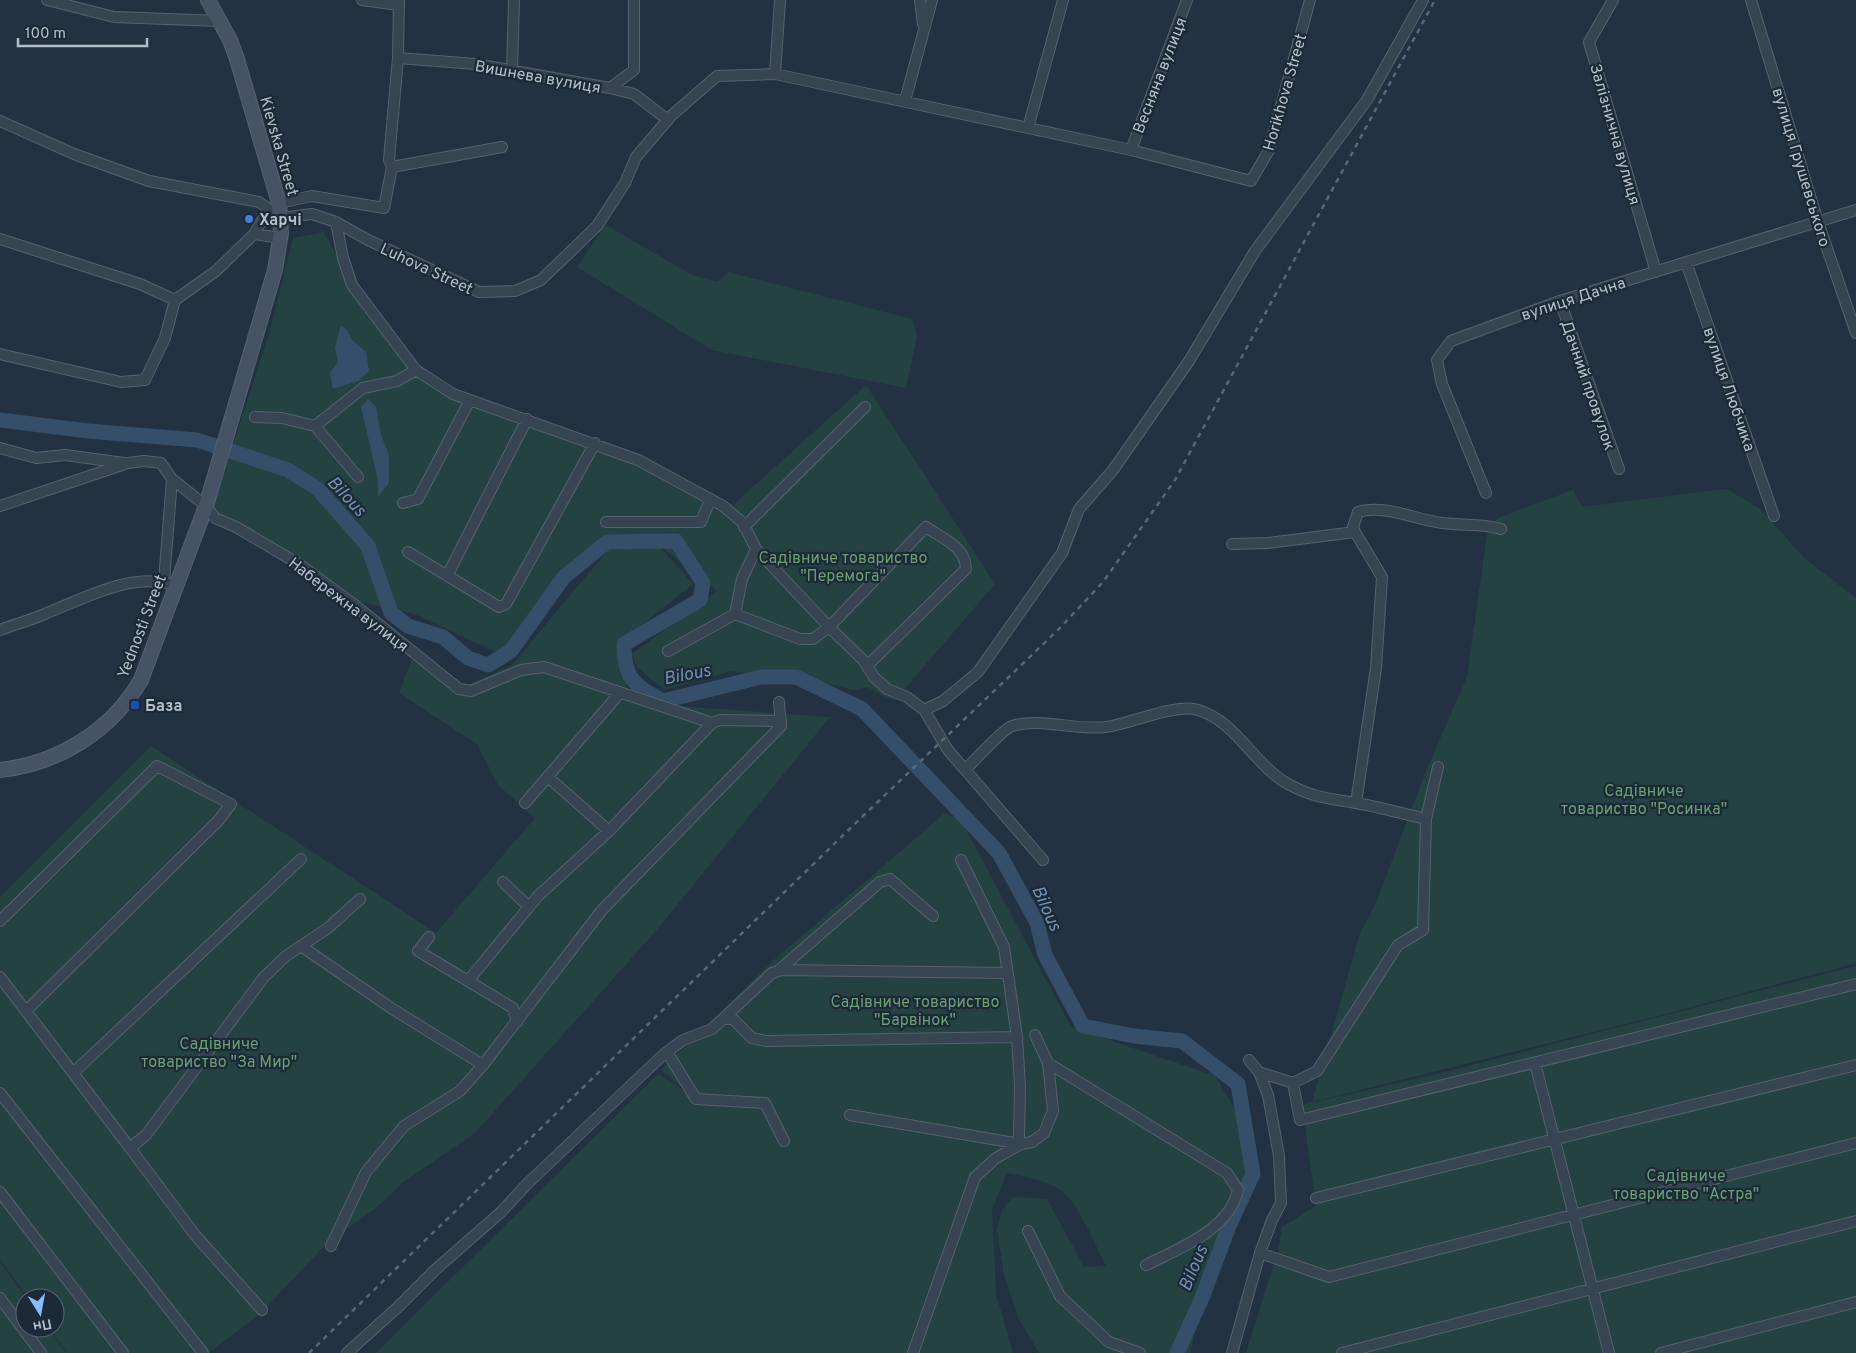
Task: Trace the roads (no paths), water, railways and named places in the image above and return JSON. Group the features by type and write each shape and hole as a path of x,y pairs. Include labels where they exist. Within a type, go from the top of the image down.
{"main road":[{"name":"Kievska Street","path":"208,0 220,21 237,59 274,206 281,218 275,270 229,423 215,477"},
{"name":"Yednosti Street","path":"0,770 28,766 60,754 92,734 122,708 141,680 170,583 206,506 215,477"}],"street":[{"path":"47,0 114,17 220,21"},
{"path":"0,121 74,154 149,181 274,206 312,196 384,208 392,167 389,160 398,58 399,3 362,0"},
{"path":"512,71 514,0"},
{"name":"Вишнева вулиця","path":"398,58 476,64 610,88 634,70 634,0"},
{"path":"775,74 780,0"},
{"path":"920,0 924,30"},
{"path":"905,102 932,0"},
{"path":"1028,128 1063,0"},
{"name":"Весняна вулиця","path":"1131,150 1187,0"},
{"name":"Horikhova Street","path":"1250,180 1269,150 1310,0"},
{"path":"924,710 943,701 978,672 1062,553 1079,509 1114,470 1188,361 1255,252 1367,100 1423,0"},
{"name":"Залізнична вулиця","path":"1613,0 1589,42 1656,272"},
{"name":"вулиця Грушевського","path":"1751,0 1818,222 1856,333"},
{"name":"Luhova Street","path":"281,218 312,214 336,222 368,240 479,292 515,291 542,280 596,226 626,183 636,157 668,120 716,76 775,74 1131,150 1250,180"},
{"path":"610,88 634,94 668,120"},
{"path":"392,167 502,147"},
{"path":"0,354 120,382 145,380 164,338 176,300 216,271 254,234 274,206"},
{"name":"вулиця Дачна","path":"1486,493 1442,384 1437,360 1451,340 1560,301 1856,210"},
{"path":"336,222 343,258 352,285 416,370 453,394 595,443 638,460 723,506 744,527 756,549 867,666 874,677 888,689 907,697 924,710 948,750 1043,860"},
{"path":"254,234 280,238"},
{"path":"0,239 140,284 176,300"},
{"name":"вулиця Любчика","path":"1686,262 1774,516"},
{"name":"Дачний провулок","path":"1560,301 1619,470"},
{"path":"315,426 363,388 396,381 416,370"},
{"path":"403,503 418,499 470,400"},
{"path":"744,527 865,407"},
{"path":"255,417 282,418 315,426 358,477"},
{"path":"447,576 527,419"},
{"path":"408,552 499,607 506,604 595,443"},
{"path":"0,448 36,458 65,455 128,463"},
{"name":"Набережна вулиця","path":"0,506 128,463 144,461 161,463 172,479 206,506 215,518 236,527 302,566 356,606 459,689 471,691 521,670 544,667 712,724"},
{"path":"0,630 97,592 133,583 170,583 172,479"},
{"path":"606,522 701,522 710,500"},
{"path":"1356,803 1376,668 1382,577 1353,527 1358,512 1371,508 1443,523 1486,525 1501,529"},
{"path":"668,650 735,614 800,639 813,639 829,627 926,527 961,550 966,560 966,569 867,666"},
{"path":"1232,544 1268,543 1355,532"},
{"path":"735,614 742,579 756,549"},
{"path":"525,804 620,694"},
{"path":"331,1246 366,1172 404,1126 460,1091 517,1022 602,910 781,726 779,702"},
{"path":"965,770 1010,727 1040,722 1051,726 1105,727 1174,710 1197,709 1224,723 1253,756 1286,783 1319,798 1356,803 1426,819"},
{"path":"468,981 529,907 609,831 712,724 720,720 781,721"},
{"path":"0,921 157,766 231,804 218,821 26,1011"},
{"path":"1259,1072 1293,1083 1317,1071 1398,946 1423,930 1426,819 1438,767"},
{"path":"548,777 609,831"},
{"path":"73,1074 301,859"},
{"path":"961,860 1004,947 1018,1037 1020,1086 1019,1137 1021,1144"},
{"path":"778,971 880,882 890,879 933,916"},
{"path":"503,882 529,907"},
{"path":"130,1148 146,1135 264,977 286,956 328,928 360,899"},
{"path":"429,937 418,951 513,1008 517,1022"},
{"path":"301,946 391,1008 483,1065"},
{"path":"347,1353 398,1308 436,1268 500,1213 534,1178 667,1052 683,1040 712,1029 772,973 778,971 1007,973"},
{"path":"0,977 195,1235 262,1310"},
{"path":"1293,1083 1300,1120 1856,984"},
{"path":"723,1019 733,1019 752,1038 766,1041 1018,1037"},
{"path":"913,1353 975,1177 996,1158 1021,1144 1032,1142 1044,1133 1053,1110 1048,1063 1035,1035"},
{"path":"667,1052 696,1099 764,1103 784,1141"},
{"path":"1232,1353 1260,1253 1272,1220 1281,1203 1279,1156 1268,1095 1259,1072 1249,1060"},
{"path":"1048,1063 1227,1173 1238,1190 1236,1200 1226,1216 1194,1242 1146,1265"},
{"path":"1535,1063 1556,1139 1572,1214 1608,1353"},
{"path":"1316,1198 1856,1065"},
{"path":"0,1093 203,1353"},
{"path":"850,1115 1021,1144"},
{"path":"1260,1253 1329,1277 1856,1143"},
{"path":"0,1192 122,1353"},
{"path":"1342,1353 1856,1221"},
{"path":"1028,1231 1060,1296 1109,1342 1140,1353"},
{"path":"0,1298 42,1353"},
{"path":"1660,1353 1856,1302"}],"water":[{"path":"341,325 347,330 352,340 366,352 369,371 358,381 333,389 330,373 338,362 335,347"},
{"path":"368,399 376,407 381,435 389,455 389,483 378,497 378,480 361,407"}],"waterway":[{"name":"Bilous","path":"0,420 88,431 197,440 288,470 318,489 368,546 391,613 408,626 443,637 468,658 488,665 511,651 564,577 607,542 676,541 703,583 700,600 624,644 626,665 633,680 638,685 663,701 761,677 796,677 862,709 999,853 1037,923 1045,955 1083,1026 1134,1036 1182,1041 1238,1084 1253,1174 1229,1226 1202,1298 1177,1353"}],"railway":[{"path":"309,1353 863,816 1058,630 1103,582 1175,480 1435,0"}],"place":[{"name":"Харчі","path":"249,219"},
{"name":"База","path":"135,705"}],"park label":[{"name":"Садівниче товариство \"Перемога\"","path":"843,566"},
{"name":"Садівниче товариство \"Росинка\"","path":"1644,799"},
{"name":"Садівниче товариство \"Барвінок\"","path":"915,1010"},
{"name":"Садівниче товариство \"За Мир\"","path":"219,1052"},
{"name":"Садівниче товариство \"Астра\"","path":"1686,1184"}]}
